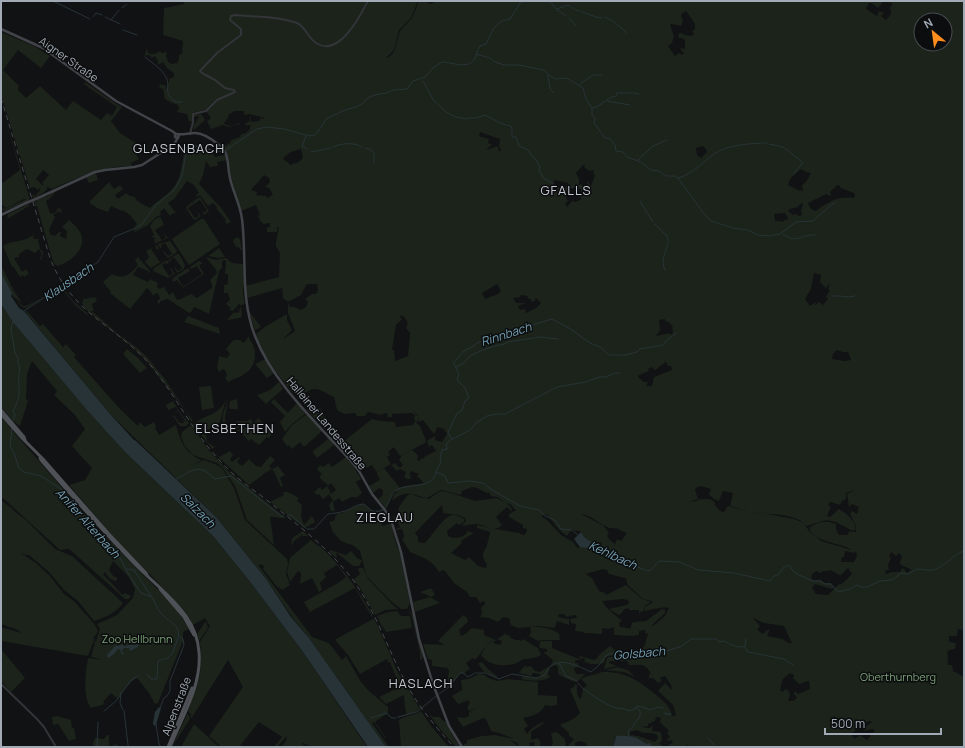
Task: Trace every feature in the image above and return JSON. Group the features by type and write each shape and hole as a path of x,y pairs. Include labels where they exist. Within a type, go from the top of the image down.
{"main road":[{"name":"Aigner Straße","path":"1,30 43,48 125,106 170,130 177,136"},
{"path":"1,215 90,174 117,168 136,167 142,165 173,144 177,136 189,134"},
{"name":"Halleiner Landesstraße","path":"189,134 202,135 218,144 223,148 226,154 230,180 242,217 248,314 257,342 286,388 350,460 372,494 384,508 392,523 399,543 415,620 437,695 452,731 462,747"},
{"name":"Alpenstraße","path":"1,410 25,440"},
{"name":"Alpenstraße","path":"1,414 106,534 144,574 147,575 174,601 189,620 196,634 199,651 199,667 195,686 187,709 169,747"}],"street":[{"path":"189,134 193,122 192,115 194,113 206,111 217,100 235,92 234,90 226,89 200,71 217,53 242,35 241,30 230,20 231,16 268,17 296,23 301,26 316,43 328,45 338,42 348,33 359,18 368,1"},
{"path":"1,684 42,724 56,747"}],"green space":[{"name":"Oberthurnberg","path":"184,1 368,1 363,10 364,11 369,1 418,1 411,18 399,30 394,50 386,58 394,52 400,31 412,18 419,1 424,1 431,4 437,1 884,1 878,8 869,3 866,9 877,16 879,11 884,13 881,16 886,20 891,14 890,7 892,5 891,2 889,3 888,1 964,1 964,630 958,629 957,636 949,636 949,642 956,643 955,649 949,650 947,653 948,665 952,665 953,671 964,677 964,747 693,747 687,745 687,747 669,747 669,745 673,743 671,740 668,741 667,739 670,737 667,733 669,731 660,722 661,718 656,717 655,721 648,724 648,726 641,727 649,728 653,726 652,731 661,732 662,740 659,744 663,747 653,747 643,743 639,738 621,736 615,737 613,747 587,747 586,743 579,741 575,743 576,747 567,747 574,739 569,736 569,733 561,726 561,724 572,720 580,713 570,689 574,687 575,684 577,685 578,695 581,699 583,689 587,685 581,679 587,676 604,672 613,672 632,678 644,685 663,701 670,709 672,716 676,715 673,705 658,691 665,683 672,690 671,685 665,676 660,678 662,681 658,683 653,678 649,678 651,673 646,667 642,665 629,665 627,661 610,661 609,663 617,666 604,669 607,658 617,657 644,647 648,634 645,633 645,630 639,631 639,635 614,635 614,627 609,629 602,628 601,634 575,631 576,624 571,623 570,619 576,618 577,616 574,615 567,617 563,614 559,614 558,617 569,619 569,625 557,621 555,628 539,626 518,628 511,625 509,618 503,617 498,622 489,618 480,617 482,613 481,608 485,604 484,601 480,603 476,597 470,597 467,592 454,583 444,570 439,572 434,565 426,559 410,552 402,539 404,537 403,531 401,529 396,530 400,527 397,520 394,520 393,516 397,518 399,507 410,494 401,495 392,501 394,494 398,492 395,491 392,493 393,495 386,508 378,499 383,495 383,490 379,488 373,493 369,486 380,480 377,472 384,468 400,488 424,483 417,476 419,474 411,471 411,479 407,479 404,477 406,472 400,469 397,471 391,465 395,463 400,468 403,465 399,460 403,454 412,450 418,455 417,460 420,461 421,458 424,459 424,457 436,451 432,445 429,447 427,441 435,436 435,440 442,442 447,434 444,429 437,427 435,433 433,433 423,420 419,422 418,415 412,410 418,416 418,422 414,420 415,415 412,413 392,414 392,417 387,417 388,414 384,413 382,415 368,412 365,416 357,416 355,413 344,414 337,410 334,397 316,389 309,390 305,393 300,388 293,393 277,373 266,357 256,334 266,326 287,314 287,320 292,330 284,338 285,339 295,331 288,313 288,305 290,304 289,307 294,307 301,310 306,307 308,302 305,299 312,294 316,294 318,290 317,284 306,285 301,295 288,302 283,298 282,288 247,298 246,286 279,277 280,253 276,246 276,242 279,227 277,227 277,232 267,232 267,227 270,227 270,223 263,224 261,222 256,205 241,211 231,177 228,156 222,145 225,146 231,142 231,140 240,137 241,134 246,133 250,129 250,125 245,125 250,121 249,116 251,122 259,121 261,118 265,118 249,114 244,115 244,111 234,111 228,115 229,116 224,124 231,126 240,124 229,127 223,125 211,129 207,121 211,118 205,110 192,114 191,122 189,121 187,114 177,112 179,108 178,105 165,99 163,89 159,87 160,84 166,86 166,89 169,79 174,77 174,73 167,68 163,62 158,65 158,61 155,56 151,58 151,56 148,55 145,56 147,48 148,53 151,54 160,51 162,53 167,52 166,56 168,62 172,64 177,63 179,55 182,54 183,41 163,35 164,8 184,4","holes":["686,11 695,24 695,29 692,31 694,34 691,36 681,33 678,34 679,38 685,40 685,49 681,48 684,53 682,55 679,53 675,56 668,46 672,43 674,36 670,25 681,26 683,21 681,15","480,132 500,139 499,146 501,151 499,151 498,146 486,150 492,144 488,143 489,139 479,136","703,146 707,152 701,158 697,155 696,148","301,149 303,158 299,162 290,165 283,158 291,152","583,165 585,165 584,167 589,171 594,170 593,174 595,175 591,186 588,181 587,182 589,187 587,191 581,184 579,185 579,179 576,173","801,169 811,173 806,182 802,185 803,191 788,185 790,179","264,175 269,178 270,182 265,187 269,188 273,195 267,198 266,196 256,195 257,192 251,190","554,180 568,183 563,190 554,185","839,185 841,188 854,193 855,195 854,198 834,200 815,211 811,209 808,203 826,194 830,196 830,192","570,189 581,189 581,194 578,196 582,199 575,202 572,201 567,207 565,204 569,200 567,200 566,195","803,203 801,211 802,215 793,215 788,211","785,213 789,220 786,219 782,222 775,221 774,214","814,273 821,275 820,282 826,288 830,283 828,289 830,290 826,297 828,299 823,305 819,302 814,306 817,301 810,306 805,299 811,289","497,284 501,291 498,294 485,299 482,293","521,295 527,296 531,299 531,302 535,301 536,298 541,303 536,308 526,313 525,309 520,310 518,306 526,303 516,303 513,298 520,297","401,315 407,321 406,328 410,333 408,356 395,361 394,350 392,350 396,325 402,319 400,317","665,319 665,321 674,326 672,327 673,332 671,335 670,333 656,336 660,330 659,320","837,350 848,352 851,360 845,361 832,359 833,354","666,362 668,366 671,366 672,370 654,377 652,386 646,386 648,382 644,382 638,377 639,375 649,371 648,369 651,367 655,370","701,486 711,489 709,494 714,499 719,501 723,491 733,493 730,506 754,512 790,517 803,523 794,519 755,513 728,506 724,512 720,511 715,503 710,499 699,499 689,502 698,499 695,490 697,487","472,487 487,493 489,492 491,496 497,497 505,502 496,498 475,501 442,491 429,499 419,498 410,494 427,498 441,490 461,495 462,491","855,490 847,494 849,507 852,504 859,507 857,514 852,511 850,514 854,522 839,509 830,517 827,516 831,507 828,505 830,502 840,505 842,501 846,499 846,493","506,503 512,505 514,509 517,510 509,514 509,517 523,525 523,528 527,529 527,531 525,535 491,528 502,525 496,517 507,507 511,511 512,510","442,505 443,513 458,515 465,518 466,521 462,525 463,526 477,524 489,528 477,525 477,528 490,532 483,554 487,564 486,568 478,566 469,557 465,560 451,553 462,543 461,541 474,533 467,531 466,534 460,537 453,538 448,536 447,531 457,523 459,525 464,522 464,519 460,517 455,515 449,516 425,543 418,542 418,537 415,533","546,514 548,515 555,525 567,536 572,529 580,531 589,545 588,547 577,548 573,542 561,535 541,516","581,514 591,517 608,528 620,529 619,530 627,533 621,541 617,539 615,544 607,536 609,533 604,526","826,520 840,524 853,531 856,529 856,532 849,531 848,535 839,535 836,529 836,524 825,522 816,524 809,528 815,536 809,531 805,524 807,526","816,537 847,547 852,550 821,541","845,551 855,553 855,551 857,554 856,559 851,565 853,562 841,562","891,552 896,556 899,553 902,556 900,563 901,565 911,570 907,573 902,568 900,572 885,574 886,570 889,570 888,565 891,558 889,557","848,568 852,574 828,595 816,594 812,588 815,584 832,589 834,587 831,583 824,583 821,580 813,580 811,578 812,574 817,571 820,573 829,570 841,575","603,569 607,570 609,574 626,578 627,584 643,599 652,601 652,603 645,607 644,611 669,608 665,616 653,626 652,625 665,613 665,610 662,609 646,621 632,623 630,629 620,627 619,623 622,621 608,609 602,600 628,600 629,603 627,605 609,609 619,615 624,609 629,608 629,610 639,610 639,613 643,611 645,606 651,602 642,599 626,585 606,595 605,593 599,591 592,578 586,574","753,618 764,623 784,626 792,643 767,636 770,629 763,634 757,629 760,626","790,673 794,675 793,678 799,684 809,681 810,689 798,694 794,692 797,698 793,701 788,701 790,696 789,691 785,689 783,692 780,690 783,679","870,721 872,722 863,729 865,731 872,729 875,730 867,740 860,735 855,739 852,736 852,733 865,725 866,722","637,730 657,735 658,738 655,742 630,735 630,732"]},
{"path":"1,32 34,46 50,56 41,68 18,50 3,70 19,86 18,90 26,98 40,86 66,110 73,101 101,120 107,113 112,116 117,107 84,84 85,82 122,107 111,121 120,133 136,143 132,148 139,159 131,163 132,166 121,166 100,170 81,176 52,189 46,186 48,188 43,193 33,198 32,194 35,196 42,185 38,190 34,187 30,188 1,95","holes":["43,170 49,175 42,183 44,185 36,179"]},
{"path":"1,103 30,200 4,211 1,205 4,209 27,199 6,208 1,204 1,184 20,170"},
{"path":"198,113 199,115 201,114 205,120 194,130 193,126 199,117 194,117 193,115"},
{"path":"195,144 212,153 215,157 225,155 227,160 217,162 218,166 210,167 206,161 203,175 199,184 222,209 231,222 227,224 225,222 226,220 216,208 218,206 213,203 208,206 200,195 197,197 196,195 199,193 194,185 187,181 174,199 168,203 176,213 170,216 164,208 160,212 161,215 156,217 148,225 135,232 134,230 139,226 133,229 137,224 130,215 123,210 122,211 111,206 108,212 97,208 90,203 90,201 109,182 114,189 120,185 123,189 115,195 118,199 126,193 135,197 137,201 150,208 167,194 176,184 185,151"},
{"path":"96,173 98,180 89,183 86,177"},
{"path":"54,192 55,193 46,201 50,213 52,214 56,212 57,209 60,208 63,214 59,211 53,215 55,217 49,230 50,234 55,236 61,232 60,236 66,239 67,231 62,227 69,220 79,230 82,238 82,243 77,253 68,261 58,266 54,264 37,206 35,206 34,201 36,200 36,205 37,200"},
{"path":"200,197 209,211 204,215 199,208 203,213 207,210 200,200 194,204 193,201"},
{"path":"192,202 194,204 188,208 195,218 199,216 196,210 201,216 196,220 193,219 186,208"},
{"path":"29,204 29,206 9,218 7,217 8,214"},
{"path":"159,217 164,225 155,230 162,240 166,238 163,232 168,238 154,244 154,237 150,238 154,235 150,226 154,220"},
{"path":"201,219 204,219 220,244 189,265 172,239"},
{"path":"34,234 34,239 39,239 38,241 41,251 43,251 42,257 39,261 42,254 39,249 35,253 27,249 19,254 19,257 14,258 22,272 26,269 29,274 24,277 23,275 20,277 13,266 12,267 3,246 26,239"},
{"path":"237,237 240,239 242,250 236,247 233,241"},
{"path":"170,241 177,251 168,258 163,252 164,251 168,256 172,254 165,243 161,245 162,247 160,248 158,244"},
{"path":"155,246 151,249 160,262 166,259 151,268 145,262 149,257 146,251"},
{"path":"219,248 225,257 219,258 208,256"},
{"path":"179,254 185,265 184,269 177,273 173,265 178,271 182,268 174,257 170,260 170,262 168,260"},
{"path":"138,257 150,271 148,273 148,271 138,267 133,275 148,282 150,279 158,283 157,287 160,289 164,287 169,295 173,292 178,300 191,294 197,298 212,288 210,280 217,273 206,257 216,260 226,258 232,263 243,264 247,313 243,284 245,303 241,306 242,316 240,318 227,320 234,312 239,312 241,305 239,304 233,311 229,310 231,308 226,304 230,300 228,293 224,293 224,285 228,284 228,274 225,274 226,260 222,261 222,268 219,271 209,314 194,307 189,313 168,299 161,301 159,304 157,302 160,298 158,294 156,293 153,296 147,288 130,309 110,293 111,292 103,282 112,274 116,276 123,276 133,271 138,265 135,260"},
{"path":"167,260 169,263 162,265 169,276 173,274 170,268 175,274 168,278 153,271 154,268"},
{"path":"199,261 203,263 199,265 204,274 183,288 177,280 173,282 172,280 174,277 188,268 190,271 178,278 183,287 202,274 197,266 191,269 190,267"},
{"path":"1,265 22,303 11,295 12,293 1,272"},
{"path":"66,283 67,285 63,287 64,289 73,301 88,314 87,315 75,305 63,290 54,294 54,298 52,294 49,295 51,293 50,292"},
{"path":"48,293 49,295 26,308 22,307 16,300 23,306 26,306 44,297"},
{"path":"95,297 97,301 92,304 94,311 89,312 83,306 82,303 84,298"},
{"path":"1,304 6,312 126,453 213,536 251,583 303,652 367,747 312,747 303,743 302,744 308,747 281,747 286,741 287,736 277,747 274,747 282,737 259,722 239,747 221,747 209,736 243,687 228,660 191,719 191,715 188,711 200,674 200,642 210,626 205,618 193,625 185,611 109,532 69,485 85,480 92,468 72,446 85,429 75,415 54,395 57,391 32,361 27,374 26,398 28,401 20,426 14,422 1,407"},
{"path":"26,311 40,326 43,324 63,347 66,344 76,355 74,357 120,409 138,426 140,422 145,427 154,422 155,428 159,435 176,425 184,446 191,454 202,460 191,466 204,460 222,468 234,488 245,520 287,559 288,564 286,574 290,585 282,590 279,587 278,588 263,569 264,566 260,564 259,566 312,637 329,643 342,660 346,656 361,682 388,707 388,713 375,722 386,738 374,722 372,723 389,747 386,747 266,579 216,517 111,415"},
{"path":"249,311 261,327 255,330 249,312"},
{"path":"93,312 147,357 164,378 193,421 191,422 186,411 145,359 90,313"},
{"path":"188,316 219,328 220,334 184,322"},
{"path":"249,336 255,349 255,357 252,367 246,373 228,382 225,378 227,375 225,370 223,369 219,372 217,368 219,356 227,358 230,354 226,349 232,341 236,339 244,343"},
{"path":"127,349 147,368 140,373 123,354"},
{"path":"265,359 274,373 267,378 255,364"},
{"path":"279,382 283,389 266,404 257,395 270,390"},
{"path":"211,386 214,408 202,410 199,387"},
{"path":"226,399 220,422 207,430 203,423 197,426 203,434 206,434 207,442 215,447 212,449 219,457 230,451 233,455 230,459 232,462 239,457 240,458 237,462 242,466 249,459 256,466 261,467 270,456 275,460 269,466 272,469 249,485 218,457 193,424 220,409"},
{"path":"237,399 238,409 230,409 230,401"},
{"path":"274,399 288,413 297,403 306,413 292,424 285,432 280,422 285,416 271,402"},
{"path":"228,400 225,418 226,429 222,428 223,414"},
{"path":"173,401 189,423 186,426 180,426 173,416 174,415 180,423 184,423 183,420 186,422 178,411 172,414 178,410 176,407 168,410 166,405"},
{"path":"310,406 316,411 320,408 328,425 323,428 307,410"},
{"path":"307,414 322,431 304,447 300,442 292,449 289,445 287,446 282,439 292,425"},
{"name":"Zoo Hellbrunn","path":"1,417 93,524 168,600 189,629 183,632 183,641 158,703 155,704 149,693 137,678 131,682 117,698 111,693 103,702 105,704 91,708 86,697 88,658 103,660 91,657 95,642 93,643 88,656 1,641 1,627 21,633 18,630 1,624 1,500 27,521 55,549 72,556 123,603 110,614 94,621 78,601 64,590 49,572 29,555 21,553 36,563 49,575 64,594 75,602 95,625 98,631 93,639 95,639 93,642 96,641 100,629 97,624 117,615 133,598 135,589 129,577 113,561 109,570 114,577 117,577 117,580 115,581 109,578 105,572 103,575 123,595 125,593 131,596 129,599 125,599 69,549 60,550 4,499 1,498"},
{"path":"258,418 265,424 267,423 275,428 269,438 267,437 259,445 251,439 249,441 236,430 241,430"},
{"path":"251,419 253,422 252,424 233,429 232,426 237,424 236,421 247,421"},
{"path":"372,419 395,422 396,427 413,425 415,421 420,426 426,441 425,443 400,456 394,447 388,452 390,455 387,457 391,464 377,472 372,465 366,468 357,456 352,459 346,453 350,450 343,442"},
{"path":"191,425 208,449 227,470 286,518 270,517 274,545 247,520 235,486 222,467 217,463 193,455 185,446 181,437 182,432"},
{"path":"322,431 334,445 317,458 313,451 328,439"},
{"path":"346,457 361,479 356,482 362,493 357,497 351,497 342,502 339,498 333,502 335,511 331,511 329,505 333,500 329,495 336,490 331,483 328,486 319,477 322,474 317,469 320,465 323,467 329,463 332,467"},
{"path":"278,466 285,475 280,478 283,486 281,487 272,469"},
{"path":"327,486 331,493 323,499 319,494 317,495 314,492 320,487 322,490"},
{"path":"283,492 288,492 299,498 297,501 302,505 301,516 304,525 312,516 315,522 305,528 287,515 289,514 286,514 270,502 284,495"},
{"path":"360,504 364,504 375,511 383,509 384,511 376,513 377,518 383,526 391,523 397,547 400,551 410,603 407,609 401,609 393,603 370,580 366,574 360,551 354,546 341,541 333,532 329,522 335,520 335,516 337,516 336,514 342,513"},
{"path":"303,531 308,536 303,536 300,534 301,536 295,540 291,546 292,538"},
{"path":"311,540 329,555 350,579 373,616 372,617 355,588 310,612 304,602 346,577 337,565 324,573 326,577 320,583 322,590 319,592 312,578 300,584 301,573 298,571 290,582 287,572 290,558"},
{"path":"330,550 346,555 351,551 358,559 362,561 359,566 353,566 337,553 336,558 329,551"},
{"path":"359,568 363,568 369,580 398,609 385,610 375,615 359,586 353,580 360,574 358,570"},
{"path":"431,588 435,595 431,597 420,592"},
{"path":"430,597 440,603 415,612 413,602"},
{"path":"397,611 401,616 410,616 412,628 386,632 382,625 384,632 377,616"},
{"path":"408,611 412,613 423,656 422,660 420,659 420,652 411,614"},
{"path":"463,615 467,618 468,622 459,630 461,636 472,628 484,630 484,635 496,640 493,643 500,645 502,641 497,639 506,633 506,635 509,635 511,638 521,641 523,639 538,648 541,655 524,659 514,664 500,665 487,661 481,655 486,646 475,660 473,658 466,663 470,669 465,672 465,674 460,673 448,688 449,670 447,668 432,666 432,660 428,659 423,644 445,645 438,641"},
{"path":"373,619 378,626 398,673 420,709 412,714 397,717 407,714 404,695 386,704 379,697 400,687 390,662 388,663 387,659 360,674 348,655 336,641 336,639"},
{"path":"206,621 208,628 199,641 197,634"},
{"path":"530,627 541,627 555,631 559,633 560,640 538,641 529,636 531,632"},
{"path":"542,641 552,641 552,648 579,659 580,656 594,660 610,646 617,652 606,657 604,663 589,664 584,661 585,659 583,658 575,661 575,663 578,663 579,667 574,668 576,674 585,674 577,682 559,675 556,665 550,667 548,674 550,677 547,679 536,681 522,679 522,676 535,678 541,677 540,674 533,673 531,676 519,673 525,665 527,667 531,666 535,671 540,672 551,665 553,660 544,653 547,652 547,649 540,648 539,646 539,643"},
{"path":"1,649 25,678 11,692 1,681"},
{"path":"482,662 497,676 497,678 483,671 478,663"},
{"path":"618,667 628,670 635,677 624,672 605,670"},
{"path":"479,674 485,675 488,678 497,681 508,679 538,682 538,695 557,696 557,705 545,705 539,713 523,718 528,726 524,729 527,734 534,727 543,722 544,723 531,732 531,740 538,738 541,743 539,747 534,747 535,743 533,742 529,743 530,747 520,747 517,743 510,740 519,747 464,747 463,745 467,743 467,740 482,736 495,735 514,739 491,731 486,719 483,718 463,727 457,718 469,716 469,712 480,706 469,711 467,707 470,703 468,700 463,703 465,699 462,703 458,704 452,696 462,690 461,680 468,679"},
{"path":"421,711 431,726 449,747 401,747 399,720"},
{"path":"428,713 433,717 440,717 446,722 460,747 456,747"},
{"path":"187,714 189,715 190,719 172,747"},
{"path":"57,716 71,720 76,739 69,741 58,724 53,725 52,717"},
{"path":"194,724 219,747 181,747"},
{"path":"557,732 565,739 566,747 550,747 553,744 551,733"},
{"path":"107,735 109,735 110,747 94,747 93,743 95,738 104,739"},
{"path":"116,744 119,747 110,747"}],"water":[{"name":"Salzach","path":"1,272 12,293 11,296 19,308 24,311 111,415 134,440 216,517 266,579 291,617 309,638 386,747 368,747 303,652 251,583 213,536 126,453 87,410 13,322 1,304"},
{"path":"581,532 584,537 591,542 588,548 580,547 574,539"},
{"path":"137,643 140,644 130,651 129,648 124,648 122,650 124,653 123,655 121,650 118,649 108,658 107,655 115,646 123,645 125,647 128,645 136,645"},
{"path":"159,707 161,708 156,725 154,726 153,723 155,712"},
{"path":"616,736 634,737 646,744 649,743 653,747 613,747"}],"waterway":[{"path":"53,1 90,19"},
{"name":"Klausbach","path":"226,150 257,129 266,127 284,129 309,136 315,135 326,119 345,110 356,107 369,97 393,90 407,89 413,81 425,77 433,68 442,62 467,65 473,61 480,46 486,44 493,29 502,21 510,19 520,3 524,1"},
{"path":"550,1 557,10 566,16"},
{"path":"122,8 127,4"},
{"path":"557,9 570,6 573,9 580,11"},
{"path":"111,20 119,10"},
{"path":"582,12 602,18"},
{"path":"93,17 96,13 102,15"},
{"path":"105,17 120,24"},
{"path":"605,17 613,21 627,33"},
{"path":"569,18 576,26"},
{"path":"123,30 137,35"},
{"path":"476,54 490,58 495,62 504,65 519,65 544,70 555,79 567,78 583,88 586,99 592,108 592,115 595,118 594,123 605,138 609,138 615,145 616,151 623,152 627,157 641,162 651,170 659,171 666,176 675,176 678,178 711,221 733,228 748,230 758,235 769,236 780,234 796,222 813,221 835,203"},
{"path":"145,57 159,68 166,77 168,83 168,94 170,97 176,102 182,102"},
{"path":"548,75 550,89 554,93"},
{"path":"580,84 593,75 602,75"},
{"path":"423,81 434,101 447,113 466,119 485,115 511,126 512,137 516,137 519,146 528,150 537,161 540,167 539,171 543,178 553,184"},
{"path":"592,108 616,96 617,93 633,93"},
{"path":"634,93 639,94"},
{"path":"607,101 630,105"},
{"path":"306,136 302,146 307,149"},
{"path":"638,160 653,146 667,140"},
{"path":"678,178 693,171 714,154 725,148 747,144 767,143"},
{"path":"333,147 348,144 356,144 362,147"},
{"path":"769,144 783,147 802,162 794,173"},
{"name":"Klausbach","path":"24,311 98,262 114,237 142,224 156,205 174,190 182,176 186,153 193,146 223,152"},
{"path":"311,152 331,148"},
{"path":"365,148 370,149 374,153 374,163"},
{"path":"554,185 563,191 574,186 585,188"},
{"path":"640,201 653,222"},
{"path":"655,224 667,236 668,241"},
{"path":"783,234 792,239 815,235"},
{"path":"665,270 663,260 668,243"},
{"path":"832,296 855,296"},
{"name":"Rinnbach","path":"436,473 441,462 440,458 442,450 447,449 446,444 452,439 448,433 456,415 462,410 465,401 469,398 465,388 457,380 459,374 454,362 464,351 477,343 498,336 510,335 519,329 552,319 569,328 590,343 600,347 609,355 625,355 637,352 640,349 663,345 677,333"},
{"name":"Anifer Alterbach","path":"13,321 11,329 15,353 20,367 19,394 13,411 15,415 13,420"},
{"path":"456,367 464,363 470,356 480,351 508,342 540,337 558,339"},
{"path":"453,439 470,430 477,422 487,416 505,414 557,387 620,373"},
{"name":"Anifer Alterbach","path":"12,428 10,446 19,468 24,472 41,476 61,489 118,554 130,577 141,593 152,597 160,611 176,626 179,634 178,639 172,654 168,658 158,661 157,679 151,679 147,674"},
{"name":"Kehlbach","path":"175,480 193,470 205,471 215,479 231,476 281,516 284,516"},
{"name":"Kehlbach","path":"307,529 314,529 328,514 343,512 359,505 364,504 372,511 383,510 394,492 398,489 425,484 429,482 436,473 439,473 445,476 448,483 469,481 483,483 520,506 539,510 544,515 556,521 561,529 572,530 578,535"},
{"name":"Kehlbach","path":"287,515 291,515 305,528"},
{"name":"Kehlbach","path":"589,545 621,557 627,563 648,571 660,561 680,562 698,570 734,573 770,581 774,576 778,575 784,567 789,565 794,572 799,575 813,581 831,584 838,592 850,589 857,585 867,587 880,581 892,580 901,573 908,574 917,569 933,570 964,551"},
{"name":"Anifer Alterbach","path":"127,569 134,570 151,596"},
{"path":"160,708 164,698 170,691 170,681 184,645 183,639 180,637"},
{"name":"Golsbach","path":"476,673 486,673 499,679 512,674 536,678 545,675 549,668 554,664 559,663 572,664 591,672 609,654 625,654 639,651 664,652 682,646 691,639 716,639 719,642 723,641 734,646 742,647 745,646 746,639"},
{"name":"Golsbach","path":"744,646 748,652 784,659 793,665"},
{"path":"559,663 566,676 577,681"},
{"name":"Golsbach","path":"439,694 449,687 460,673 463,673 468,677 475,673"},
{"name":"Anifer Alterbach","path":"104,711 116,701 131,680 138,676"},
{"path":"578,683 590,694 608,705 629,711 637,708 640,711 640,717 628,731 629,737"},
{"name":"Anifer Alterbach","path":"121,693 120,703 123,710"},
{"name":"Golsbach","path":"413,713 417,712 436,696"},
{"path":"636,708 636,706 650,710 658,707 663,708"},
{"path":"124,711 129,747"},
{"name":"Golsbach","path":"371,718 386,713 392,718 396,718"},
{"name":"Golsbach","path":"398,717 412,713"},
{"path":"664,713 670,715"},
{"path":"666,714 671,714"},
{"name":"Anifer Alterbach","path":"97,747 98,722"},
{"path":"156,724 159,744 161,747"},
{"path":"708,738 714,745"}],"railway":[{"path":"1,98 50,258 58,276 79,303 144,358 155,370 202,439 228,469 242,482 311,536 343,568 361,591 368,603 408,687 433,722 454,747"}],"district":[{"name":"GLASENBACH","path":"179,148"},
{"name":"GFALLS","path":"566,190"},
{"name":"ELSBETHEN","path":"235,428"},
{"name":"ZIEGLAU","path":"385,517"},
{"name":"HASLACH","path":"421,683"}]}
